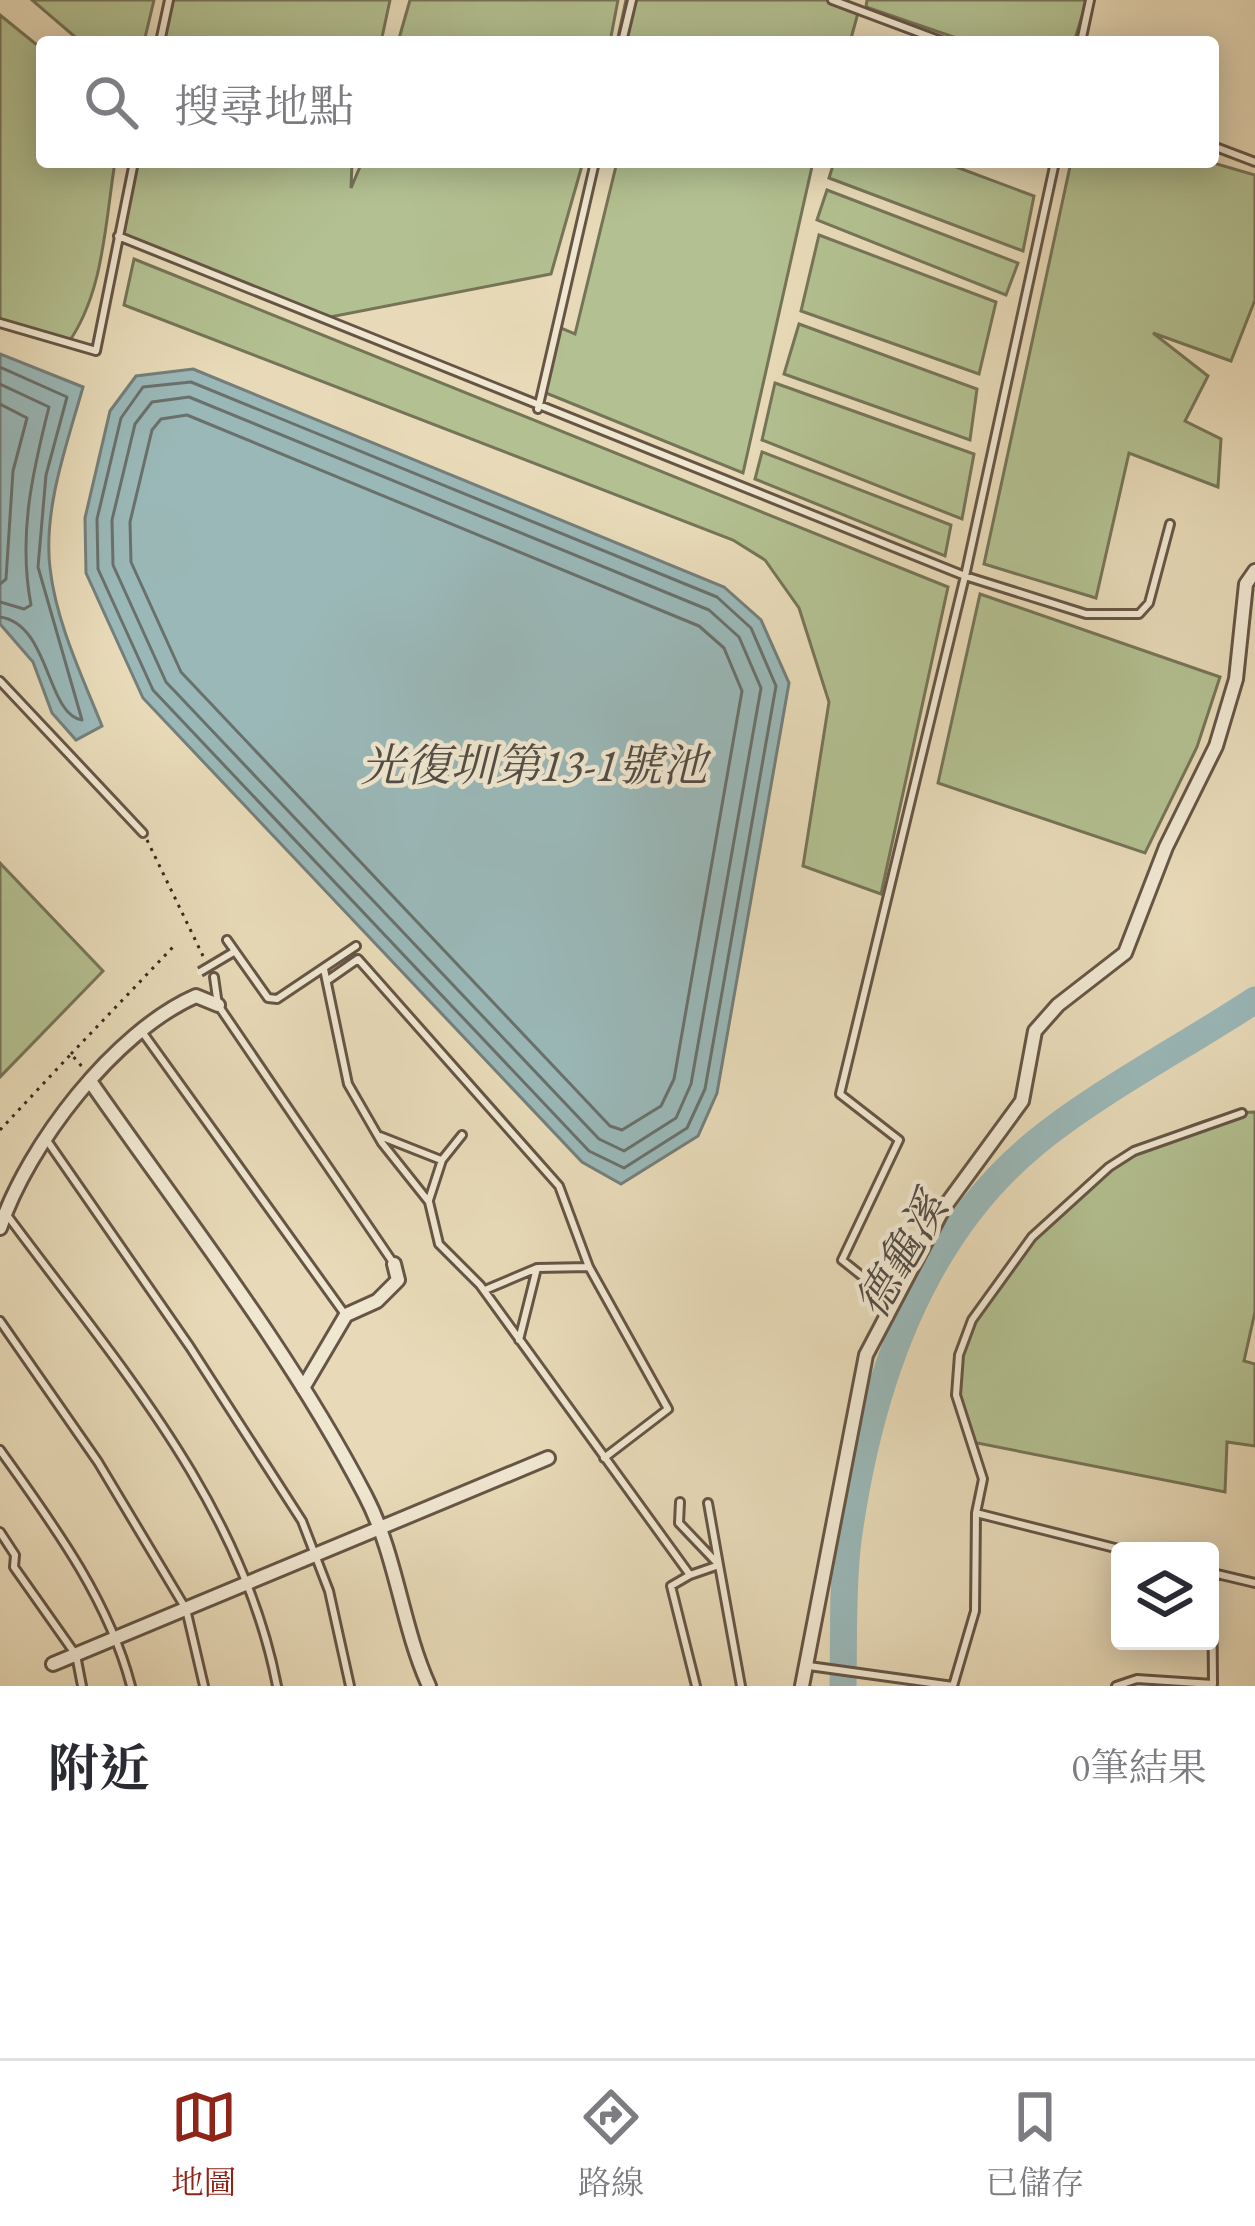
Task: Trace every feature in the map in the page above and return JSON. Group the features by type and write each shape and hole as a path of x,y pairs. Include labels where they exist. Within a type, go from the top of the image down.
{"street":[{"path":"802,1686 866,1354 943,1209 1022,1101 1035,1030 1058,1005 1125,952 1166,848 1216,746 1236,680 1246,584 1255,571"},
{"path":"0,1228 43,1136 90,1081 175,1005 196,996 218,1006"},
{"path":"90,1081 302,1388 392,1550 415,1655 429,1686"},
{"path":"302,1388 346,1315 389,1293 398,1280 394,1264"},
{"path":"53,1664 548,1458"}],"lane":[{"path":"161,36 169,0"},
{"path":"623,36 632,0"},
{"path":"832,0 928,36"},
{"path":"1082,36 1090,0"},
{"path":"1219,148 1255,162"},
{"path":"0,323 96,351 133,168"},
{"path":"538,409 594,168"},
{"path":"892,1300 842,1260 899,1140 840,1094 965,576 1054,168"},
{"path":"118,236 538,409 965,576 1086,614 1138,614 1149,603 1170,524"},
{"path":"0,681 143,833"},
{"path":"227,940 268,998 286,996 356,946"},
{"path":"200,972 232,953"},
{"path":"327,982 358,959 559,1186 589,1267 668,1409 604,1458"},
{"path":"324,969 348,1084 377,1134 429,1202 439,1244 484,1291 690,1575"},
{"path":"214,977 218,1006 394,1264"},
{"path":"143,1033 346,1315"},
{"path":"807,1666 953,1685 975,1611 976,1513 983,1479 956,1395 958,1355 972,1321 1032,1237 1109,1167 1134,1151 1242,1113"},
{"path":"377,1134 442,1160"},
{"path":"429,1202 442,1160 462,1135"},
{"path":"43,1136 302,1521 329,1591 350,1686"},
{"path":"5,1213 199,1476 247,1584 277,1686"},
{"path":"484,1291 537,1268 589,1267"},
{"path":"519,1340 537,1268"},
{"path":"0,1322 98,1462 186,1609 204,1686"},
{"path":"0,1450 118,1637 131,1686"},
{"path":"680,1502 679,1523 719,1565"},
{"path":"707,1503 741,1686"},
{"path":"976,1513 1111,1547"},
{"path":"0,1532 15,1555 14,1568 76,1655 82,1686"},
{"path":"696,1686 671,1586 719,1565"},
{"path":"1219,1574 1255,1583"},
{"path":"1116,1686 1137,1679 1213,1684 1212,1650"}],"path":[{"path":"143,833 214,977"},
{"path":"0,1130 173,947"},
{"path":"71,1054 90,1081"}],"green space":[{"path":"32,0 154,0 145,36 74,36"},
{"path":"170,0 390,0 382,36 163,36"},
{"path":"410,0 618,0 611,36 400,36"},
{"path":"626,0 827,0 858,13 852,36 618,36"},
{"path":"867,0 1087,0 1076,36 951,36 866,7"},
{"path":"0,15 36,44 36,168 114,168 96,281 66,346 0,323"},
{"path":"1219,165 1255,175 1255,300 1231,361 1153,333 1208,376 1185,421 1221,439 1218,487 1129,453 1096,598 984,564 1070,168"},
{"path":"135,168 352,168 351,188 359,168 581,168 551,274 320,319 119,236"},
{"path":"616,168 812,168 743,473 541,391 554,325 575,334"},
{"path":"832,168 959,168 1034,196 1023,251 829,178"},
{"path":"827,190 1018,263 1006,295 817,220"},
{"path":"819,235 996,302 979,374 801,311"},
{"path":"134,259 948,587 881,894 803,866 829,702 799,608 765,560 733,540 124,305"},
{"path":"799,324 977,389 970,440 784,374"},
{"path":"775,383 974,454 962,519 762,440"},
{"path":"762,452 951,525 945,556 755,479"},
{"path":"980,594 1220,677 1197,747 1145,853 938,783"},
{"path":"0,863 103,971 0,1077"},
{"path":"1255,1112 1255,1312 1244,1361 1255,1364 1255,1446 1227,1442 1225,1492 972,1442 959,1398 960,1352 1003,1272 1078,1195 1122,1162 1168,1136 1213,1119"}],"water":[{"path":"0,354 83,387 58,477 49,546 58,608 102,726 76,740 52,713 33,662 0,624"},
{"name":"光復圳第13-1號池","path":"193,369 724,587 761,620 789,683 717,1093 698,1136 621,1184 582,1162 143,698 86,573 85,518 110,411 136,376"}],"waterway":[{"name":"德龜溪","path":"843,1686 845,1576 857,1486 885,1377 929,1274 958,1227 1033,1145 1112,1089 1255,1000"}]}
